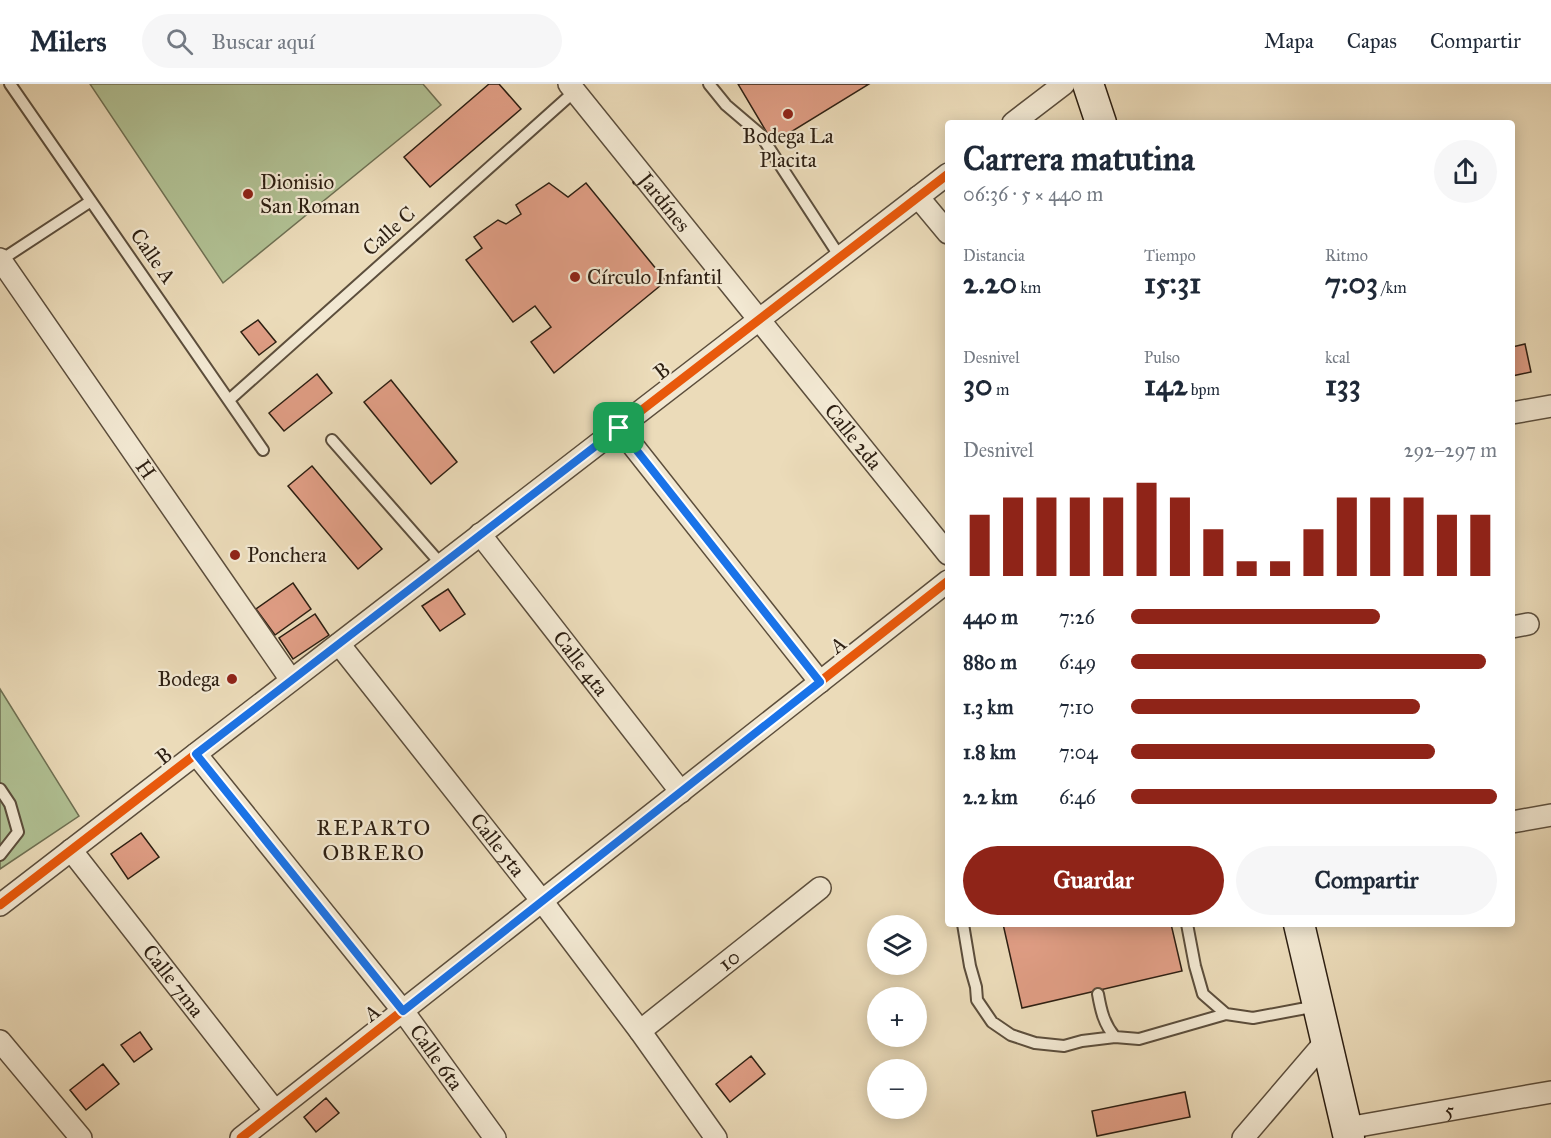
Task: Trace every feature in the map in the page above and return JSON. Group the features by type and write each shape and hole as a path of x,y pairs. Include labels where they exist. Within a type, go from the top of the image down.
{"street":[{"path":"1017,120 1064,84"},
{"path":"1088,84 1100,120"},
{"name":"Jardínes","path":"572,88 759,319"},
{"name":"B","path":"0,905 945,176"},
{"path":"918,196 945,229"},
{"name":"H","path":"0,260 291,680"},
{"name":"Calle 2da","path":"759,319 945,550"},
{"path":"1515,412 1551,406"},
{"path":"619,428 820,682"},
{"name":"Calle 4ta","path":"480,534 681,792"},
{"name":"A","path":"241,1138 945,582"},
{"name":"Calle 5ta","path":"339,644 542,901 640,1031 716,1138"},
{"name":"Calle 6ta","path":"196,754 403,1011 495,1138"},
{"path":"1515,821 1551,815"},
{"name":"Calle 7ma","path":"71,850 275,1112"},
{"name":"10","path":"640,1031 820,888"},
{"path":"1300,927 1348,1133"},
{"path":"0,1041 81,1138"},
{"path":"1243,1138 1326,1041"},
{"name":"5","path":"1348,1133 1551,1092"}],"lane":[{"name":"Calle A","path":"10,84 263,450"},
{"path":"709,84 726,105 760,134 840,257"},
{"name":"Calle C","path":"228,400 572,88"},
{"path":"0,260 91,201"},
{"path":"332,440 441,564"},
{"path":"0,789 10,804 18,832 0,855"},
{"path":"964,927 976,987 976,1000 992,1022 1011,1035 1035,1043 1064,1046 1115,1037 1139,1039 1226,1014 1253,1018 1318,1006"},
{"path":"1188,927 1203,994 1226,1014"},
{"path":"1098,994 1103,1020 1115,1037"}],"green space":[{"name":"Dionisio San Roman","path":"90,84 423,84 441,105 223,283"},
{"path":"0,689 79,816 0,869"}],"building":[{"path":"489,84 499,84 521,109 430,187 404,157"},
{"name":"Bodega La Placita","path":"738,84 869,84 773,143"},
{"path":"549,183 568,197 586,183 666,281 554,373 531,342 551,327 535,306 513,322 466,260 482,248 474,237 498,220 506,224 521,214 516,205"},
{"path":"258,320 276,342 259,355 241,332"},
{"path":"1525,344 1531,372 1515,375 1515,346"},
{"path":"317,374 332,393 284,431 269,413"},
{"path":"391,380 457,462 431,484 364,402"},
{"path":"312,466 382,549 358,569 288,486"},
{"path":"293,583 311,609 275,635 256,609"},
{"path":"448,589 465,614 440,631 422,606"},
{"path":"315,614 329,635 293,659 279,638"},
{"path":"141,833 159,857 128,879 111,854"},
{"path":"1004,927 1172,927 1182,971 1022,1008"},
{"path":"140,1032 152,1049 134,1062 121,1045"},
{"path":"751,1056 765,1074 730,1102 716,1084"},
{"path":"103,1064 119,1084 86,1110 70,1090"},
{"path":"1185,1092 1190,1117 1097,1136 1092,1111"},
{"path":"326,1098 339,1113 316,1132 304,1117"}],"cycle path":[{"path":"0,905 945,176"},
{"path":"241,1138 945,583"}],"place":[{"name":"Bodega La Placita","path":"788,114"},
{"name":"Dionisio San Roman","path":"248,194"},
{"name":"Círculo Infantil","path":"575,277"},
{"name":"Ponchera","path":"235,555"},
{"name":"Bodega","path":"232,679"}],"district":[{"name":"REPARTO OBRERO","path":"374,840"}],"route":[{"path":"619,428 820,682 403,1011 196,754 619,428"}]}
